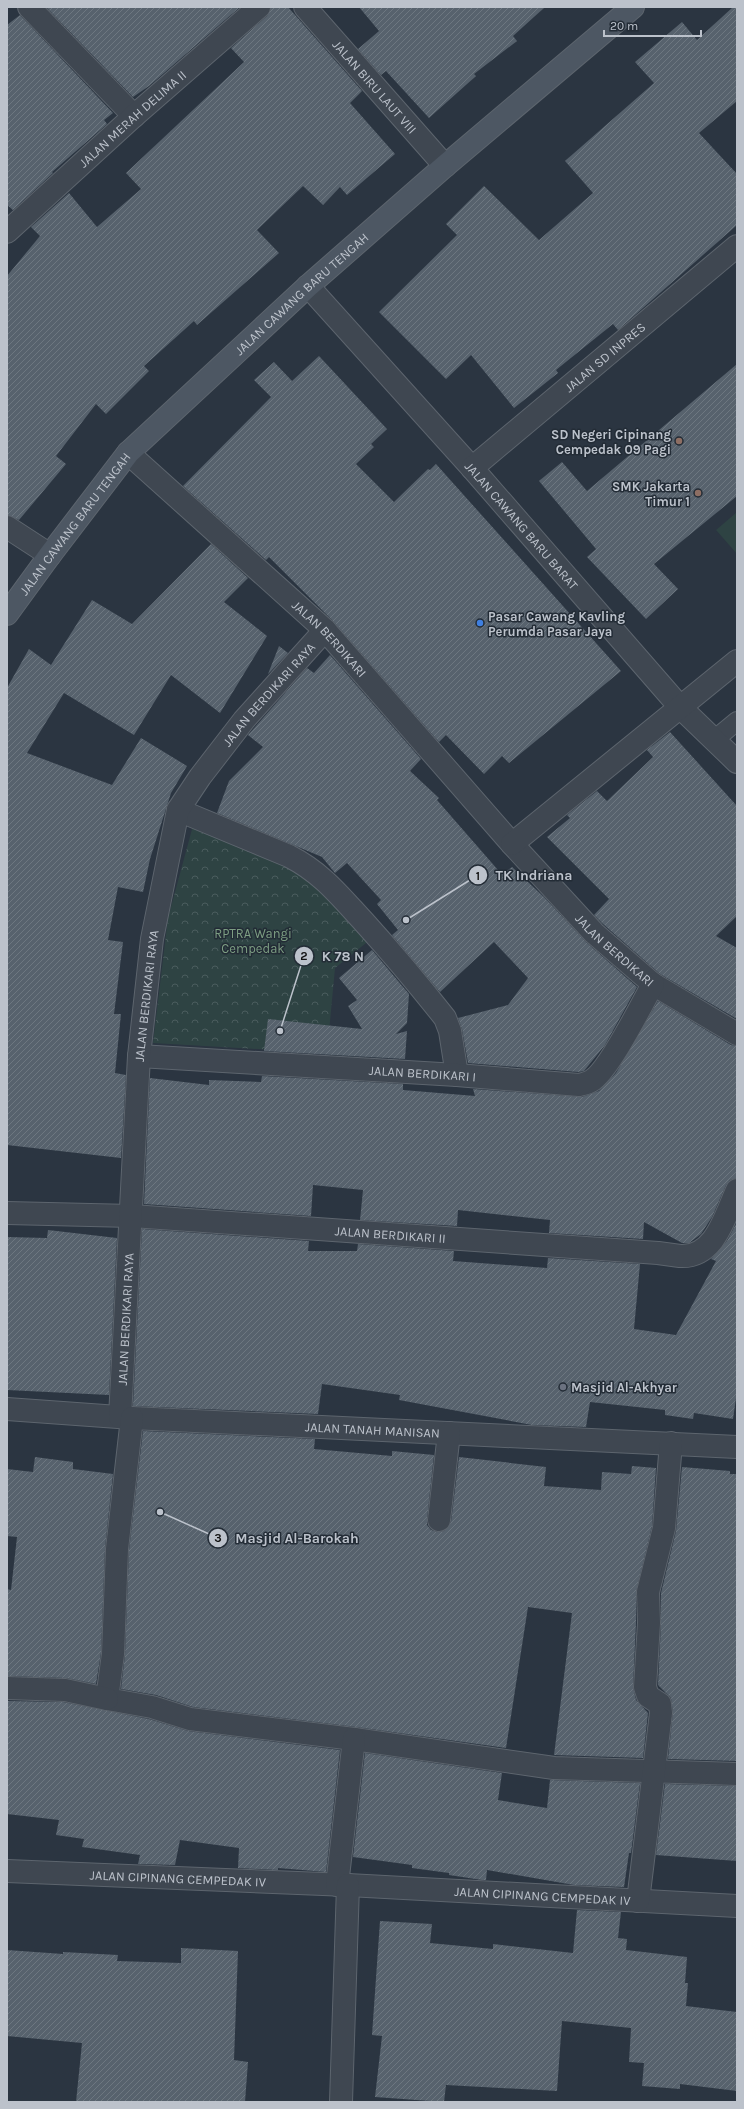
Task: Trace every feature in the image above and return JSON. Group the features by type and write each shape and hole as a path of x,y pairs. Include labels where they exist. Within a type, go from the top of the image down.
{"street":[{"path":"29,7 134,116"},
{"name":"JALAN MERAH DELIMA II","path":"7,232 134,116 259,7"},
{"name":"JALAN BIRU LAUT VIII","path":"306,7 445,166"},
{"name":"JALAN CAWANG BARU TENGAH","path":"7,614 128,453 308,286 445,166 633,7"},
{"name":"JALAN SD INPRES","path":"472,468 737,246"},
{"name":"JALAN CAWANG BARU BARAT","path":"308,286 472,468 680,707 737,762"},
{"name":"JALAN BERDIKARI","path":"128,453 325,630 512,844 594,933 653,984 737,1034"},
{"path":"7,527 50,555"},
{"name":"JALAN BERDIKARI RAYA","path":"107,1699 113,1654 117,1549 126,1417 132,1216 139,1056 152,939 178,810 200,777 244,720 325,630"},
{"path":"512,844 737,661"},
{"path":"178,810 289,856 306,864 323,877 388,950 445,1018 450,1031 457,1075"},
{"name":"JALAN BERDIKARI I","path":"139,1056 457,1075 579,1085 591,1081 616,1050 653,984"},
{"name":"JALAN BERDIKARI II","path":"7,1213 132,1216 658,1252 681,1256 700,1252 710,1244 737,1190"},
{"name":"JALAN TANAH MANISAN","path":"7,1409 126,1417 737,1447"},
{"path":"439,1520 448,1433"},
{"path":"638,1901 661,1713 660,1704 648,1696 645,1687 649,1623 648,1592 664,1528 671,1443"},
{"path":"7,1688 65,1690 152,1707 190,1719 354,1738 554,1768 654,1773 737,1774"},
{"path":"341,2102 343,1885 354,1738"},
{"name":"JALAN CIPINANG CEMPEDAK IV","path":"7,1870 343,1885 737,1906"}],"lane":[{"path":"714,740 737,721"}],"green space":[{"path":"737,512 737,554 716,530"},
{"name":"RPTRA Wangi Cempedak","path":"194,822 305,869 371,939 335,968 327,1053 153,1043 168,918"}],"building":[{"path":"46,7 240,7 149,86 133,97"},
{"path":"271,7 288,7 362,91 350,103 395,154 347,195 340,187 323,205 303,186 257,230 279,253 197,325 194,321 144,366 149,371 106,414 96,404 56,456 66,464 19,520 7,515 7,276 40,236 31,227 69,193 97,227 141,189 126,173 244,62 231,48 267,16"},
{"path":"359,7 545,7 513,36 517,41 474,74 476,76 429,118 386,71 381,75 358,49 379,31"},
{"path":"733,7 737,7 737,101 699,133 737,174 737,225 618,330 613,324 556,370 558,373 514,408 471,355 446,379 379,312 457,235 446,224 484,186 539,240 593,193 565,161 654,83 635,62 682,22 697,40"},
{"path":"20,15 113,113 104,120 107,124 52,172 53,173 13,210 7,205 7,25"},
{"path":"319,356 387,429 371,444 374,447 356,464 394,502 428,469 430,470 436,464 621,671 509,763 502,756 484,774 446,735 439,742 333,621 269,557 266,560 183,486 271,397 254,380 274,362 292,381"},
{"path":"737,364 737,496 654,564 678,589 646,619 587,557 596,549 539,481 562,462 587,491"},
{"path":"211,544 248,578 224,602 267,636 220,713 171,675 134,735 64,693 27,753 112,785 141,738 187,766 171,793 150,859 143,892 118,887 108,940 123,942 114,1014 121,1014 115,1073 126,1075 121,1158 7,1145 7,688 29,649 51,665 92,600 132,624"},
{"path":"279,646 288,653 268,674"},
{"path":"330,655 421,759 410,771 439,798 437,800 498,870 503,874 512,867 544,897 586,942 637,987 605,1045 584,1071 578,1072 468,1063 462,1029 458,1018 508,1005 528,978 494,942 440,992 392,935 398,930 377,904 381,900 347,863 335,873 322,857 217,813 229,781 263,747 248,735 307,668 314,673"},
{"path":"670,732 737,806 737,916 716,936 737,948 737,1019 660,974 603,924 594,915 609,899 547,837 570,818 567,815 597,791 607,801 653,757 647,750"},
{"path":"372,950 409,994 407,1023 396,1034 407,1031 405,1059 264,1051 268,1019 362,1029 348,1006 357,1000 339,978"},
{"path":"658,1001 731,1045 737,1046 737,1178 730,1180 726,1185 712,1217 701,1234 689,1243 682,1243 644,1222 643,1239 549,1233 550,1220 458,1210 457,1226 360,1220 363,1190 313,1185 311,1216 144,1204 150,1078 209,1085 209,1080 261,1082 262,1076 403,1084 403,1090 475,1096 473,1089 582,1097 599,1091 616,1073"},
{"path":"737,1222 737,1391 733,1419 694,1413 693,1419 665,1415 665,1410 590,1402 586,1427 532,1425 399,1400 400,1395 322,1384 318,1414 133,1406 142,1229 309,1241 308,1251 357,1251 358,1244 454,1251 453,1261 547,1268 548,1258 640,1264 634,1329 676,1335 716,1261 711,1259 727,1241"},
{"path":"48,1230 117,1238 109,1395 7,1390 7,1237 47,1238"},
{"path":"143,1431 315,1439 314,1449 392,1456 392,1451 434,1455 427,1525 431,1530 438,1532 444,1531 451,1522 459,1457 546,1467 544,1486 601,1490 602,1472 631,1474 632,1466 656,1468 652,1526 636,1592 633,1687 636,1700 648,1713 643,1758 554,1755 572,1613 528,1607 506,1748 356,1727 193,1707 156,1695 121,1689 125,1655 129,1550"},
{"path":"35,1457 73,1462 73,1469 113,1474 105,1548 101,1653 96,1684 66,1678 7,1676 7,1589 11,1590 17,1537 7,1536 7,1469 33,1472"},
{"path":"682,1467 730,1471 730,1474 737,1474 737,1761 668,1759 673,1712 671,1698 658,1685 661,1593 676,1531"},
{"path":"7,1701 63,1702 149,1719 188,1731 340,1750 326,1872 278,1868 278,1870 238,1868 239,1848 180,1840 175,1865 138,1864 140,1855 82,1847 84,1839 56,1835 59,1820 7,1814"},
{"path":"365,1753 502,1773 498,1800 547,1808 550,1780 640,1783 631,1853 629,1853 624,1887 574,1885 487,1870 486,1880 482,1880 449,1875 449,1873 412,1868 412,1865 353,1857"},
{"path":"665,1784 737,1786 737,1861 656,1855"},
{"path":"577,1910 621,1912 618,1938 627,1939 626,1950 687,1957 685,1983 688,1983 686,2006 737,2012 737,2091 680,2084 680,2089 642,2086 644,2063 629,2062 631,2028 562,2021 557,2091 446,2085 444,2102 375,2097 382,2036 372,2035 380,1921 432,1924 430,1943 493,1949 493,1944 573,1953"},
{"path":"181,1948 238,1951 234,2060 248,2062 245,2102 76,2102 82,2043 7,2036 7,1950 63,1954 63,1952 118,1955 117,1961 181,1963"}],"place":[{"name":"SD Negeri Cipinang Cempedak 09 Pagi","path":"679,441"},
{"name":"SMK Jakarta Timur 1","path":"698,493"},
{"name":"Pasar Cawang Kavling Perumda Pasar Jaya","path":"480,623"},
{"name":"TK Indriana","path":"406,920"},
{"name":"K 78 N","path":"280,1031"},
{"name":"Masjid Al-Akhyar","path":"563,1387"},
{"name":"Masjid Al-Barokah","path":"160,1512"}]}
